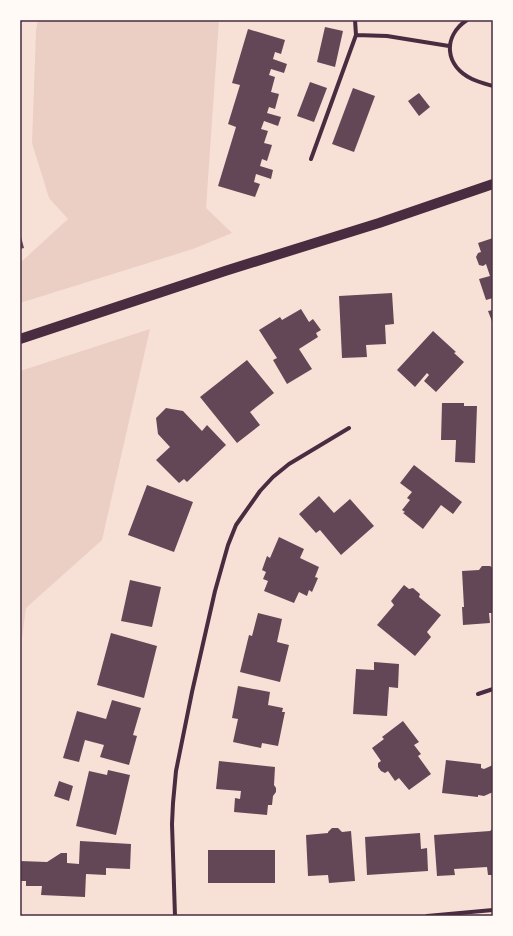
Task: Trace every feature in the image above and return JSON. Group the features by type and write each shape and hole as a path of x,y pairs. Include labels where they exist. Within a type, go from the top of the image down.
{"main road":[{"path":"20,339 225,271 379,223 493,184"}],"street":[{"path":"311,159 356,35 355,20"},
{"path":"466,20 453,32 449,46 453,63 463,74 472,80 493,86"},
{"path":"356,35 387,36 449,46"},
{"path":"175,916 172,824 176,771 215,591 228,545 236,525 260,491 273,477 289,464 349,428"},
{"path":"478,694 493,689"},
{"path":"427,916 493,910"}],"shaded area":[{"path":"38,20 219,20 206,208 232,233 193,249 20,303 20,263 68,219 49,198 32,143 36,30"},
{"path":"150,329 102,540 26,608 20,654 20,371"}],"building":[{"path":"325,27 343,31 335,67 317,62"},
{"path":"248,29 285,40 281,54 275,52 273,59 287,64 284,73 271,69 269,75 275,77 271,92 279,94 275,109 269,107 267,113 281,117 278,126 264,121 261,129 268,131 264,143 272,145 267,161 262,159 260,166 273,170 271,179 256,174 254,182 260,184 255,197 218,186 236,127 228,124 240,85 232,83"},
{"path":"310,82 327,88 314,122 297,116"},
{"path":"353,88 375,96 354,152 332,144"},
{"path":"419,93 430,107 419,116 408,101"},
{"path":"20,233 24,248 20,249"},
{"path":"493,238 493,298 486,300 479,279 490,276 486,264 483,266 479,265 476,257 478,253 481,252 478,243"},
{"path":"392,293 394,324 385,325 386,344 366,345 367,357 342,358 339,296"},
{"path":"301,309 309,322 313,319 321,330 316,333 318,337 299,349 312,369 287,384 273,360 277,358 259,330 280,317 282,320"},
{"path":"493,310 493,324 488,311"},
{"path":"433,331 456,352 454,353 464,362 436,392 424,381 429,375 427,373 415,387 397,370"},
{"path":"247,360 274,393 250,412 260,425 237,443 200,397"},
{"path":"442,403 464,403 464,406 477,406 475,463 455,462 456,440 441,440"},
{"path":"166,408 183,411 202,431 207,425 226,445 187,482 184,479 179,483 156,460 170,447 158,434 156,418"},
{"path":"414,465 462,502 453,514 441,505 423,529 403,513 405,512 402,510 410,500 407,498 412,492 400,483"},
{"path":"147,485 193,502 174,552 128,535"},
{"path":"319,496 334,513 350,499 374,526 341,555 320,530 316,533 299,514"},
{"path":"279,537 304,549 300,558 319,567 315,577 318,578 312,592 309,590 307,596 299,592 294,603 264,591 268,581 263,579 266,572 262,570 267,556 270,558"},
{"path":"482,566 490,566 493,568 493,613 489,613 490,623 463,625 462,607 464,607 462,571 479,570"},
{"path":"130,580 161,587 152,627 121,621"},
{"path":"404,585 409,589 413,588 420,594 419,597 441,615 427,632 431,637 415,656 377,625 394,605 391,601"},
{"path":"258,613 282,619 277,642 289,645 280,682 240,672 249,635 252,636"},
{"path":"111,633 157,646 144,698 97,685"},
{"path":"374,662 399,664 398,688 389,687 387,716 353,714 356,669 374,670"},
{"path":"238,686 270,692 268,705 283,708 282,712 285,712 278,746 262,743 261,748 233,742 238,719 232,718"},
{"path":"112,700 141,708 133,735 137,736 129,765 100,757 104,745 85,740 79,762 63,758 77,711 106,719"},
{"path":"403,721 419,742 414,745 421,754 418,756 431,774 409,790 399,778 395,781 388,771 385,773 381,771 378,767 378,763 381,761 372,748 384,739 382,737"},
{"path":"446,760 481,764 481,768 484,769 493,765 493,792 484,796 478,795 478,797 442,793"},
{"path":"219,761 275,767 274,785 276,792 273,796 272,805 268,805 267,815 234,812 235,798 240,799 241,791 216,789"},
{"path":"108,770 130,775 116,835 76,826 89,771 107,775"},
{"path":"59,781 73,786 69,801 54,796"},
{"path":"332,828 338,828 342,832 351,831 355,881 329,883 328,875 308,876 306,835 328,833"},
{"path":"493,828 493,875 488,875 487,867 454,869 455,875 437,876 434,835 490,831"},
{"path":"420,833 421,849 427,848 428,871 367,875 365,837"},
{"path":"80,841 131,844 130,869 106,868 106,875 86,874 85,897 41,895 42,886 26,886 26,881 20,881 20,861 47,862 61,853 67,853 67,863 79,864"},
{"path":"208,850 275,850 275,883 208,883"}]}
